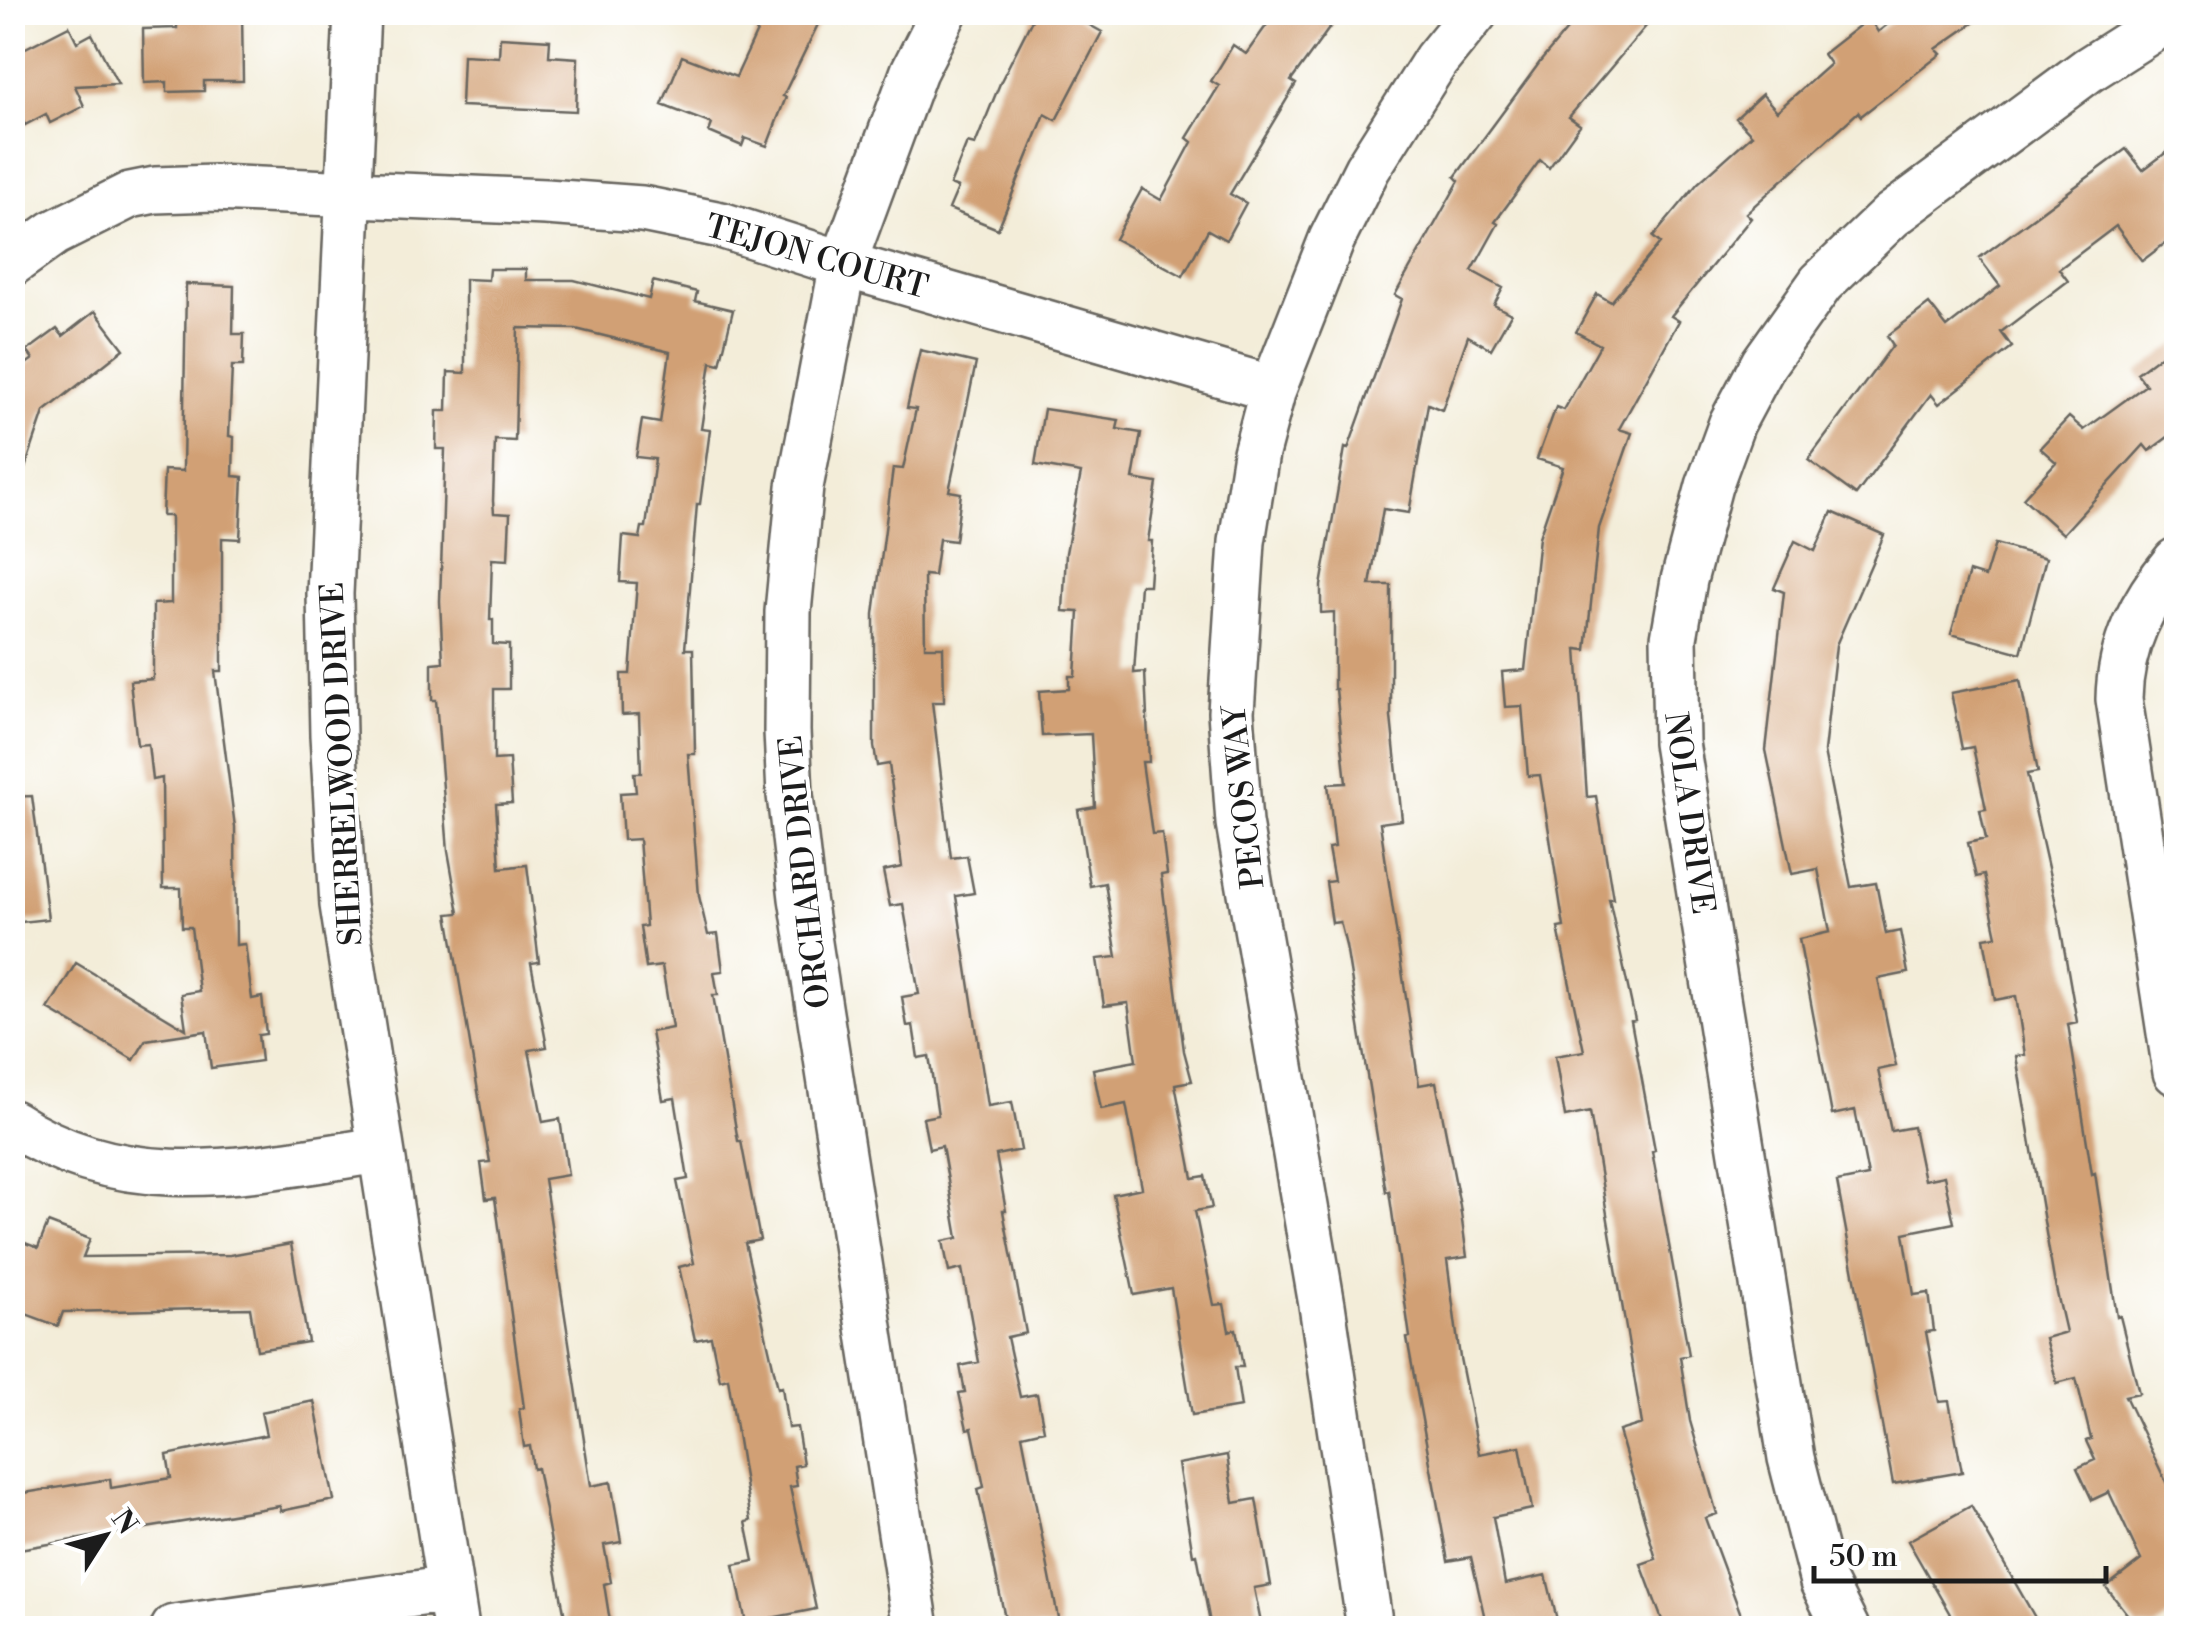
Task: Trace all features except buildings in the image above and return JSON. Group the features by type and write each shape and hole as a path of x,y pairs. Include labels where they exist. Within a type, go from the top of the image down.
{"street":[{"name":"SHERRELWOOD DRIVE","path":"357,12 333,480 333,735 344,905 453,1609"},
{"name":"ORCHARD DRIVE","path":"916,1628 802,898 787,731 792,549 800,487 843,264 914,71 944,12"},
{"name":"PECOS WAY","path":"1370,1628 1322,1305 1239,823 1231,712 1242,542 1256,454 1274,389 1332,239 1367,169 1436,60 1475,12"},
{"name":"NOLA DRIVE","path":"1846,1628 1823,1582 1791,1458 1676,743 1674,638 1684,580 1709,486 1732,423 1764,362 1821,283 1891,216 2088,70 2176,14"},
{"name":"TEJON COURT","path":"12,263 54,233 142,192 214,188 642,209 721,225 1274,389"},
{"path":"2176,561 2152,590 2132,626 2119,677 2119,699 2176,1072"},
{"path":"12,1123 60,1150 108,1166 167,1174 228,1172 380,1150"},
{"path":"174,1628 453,1609"}]}
